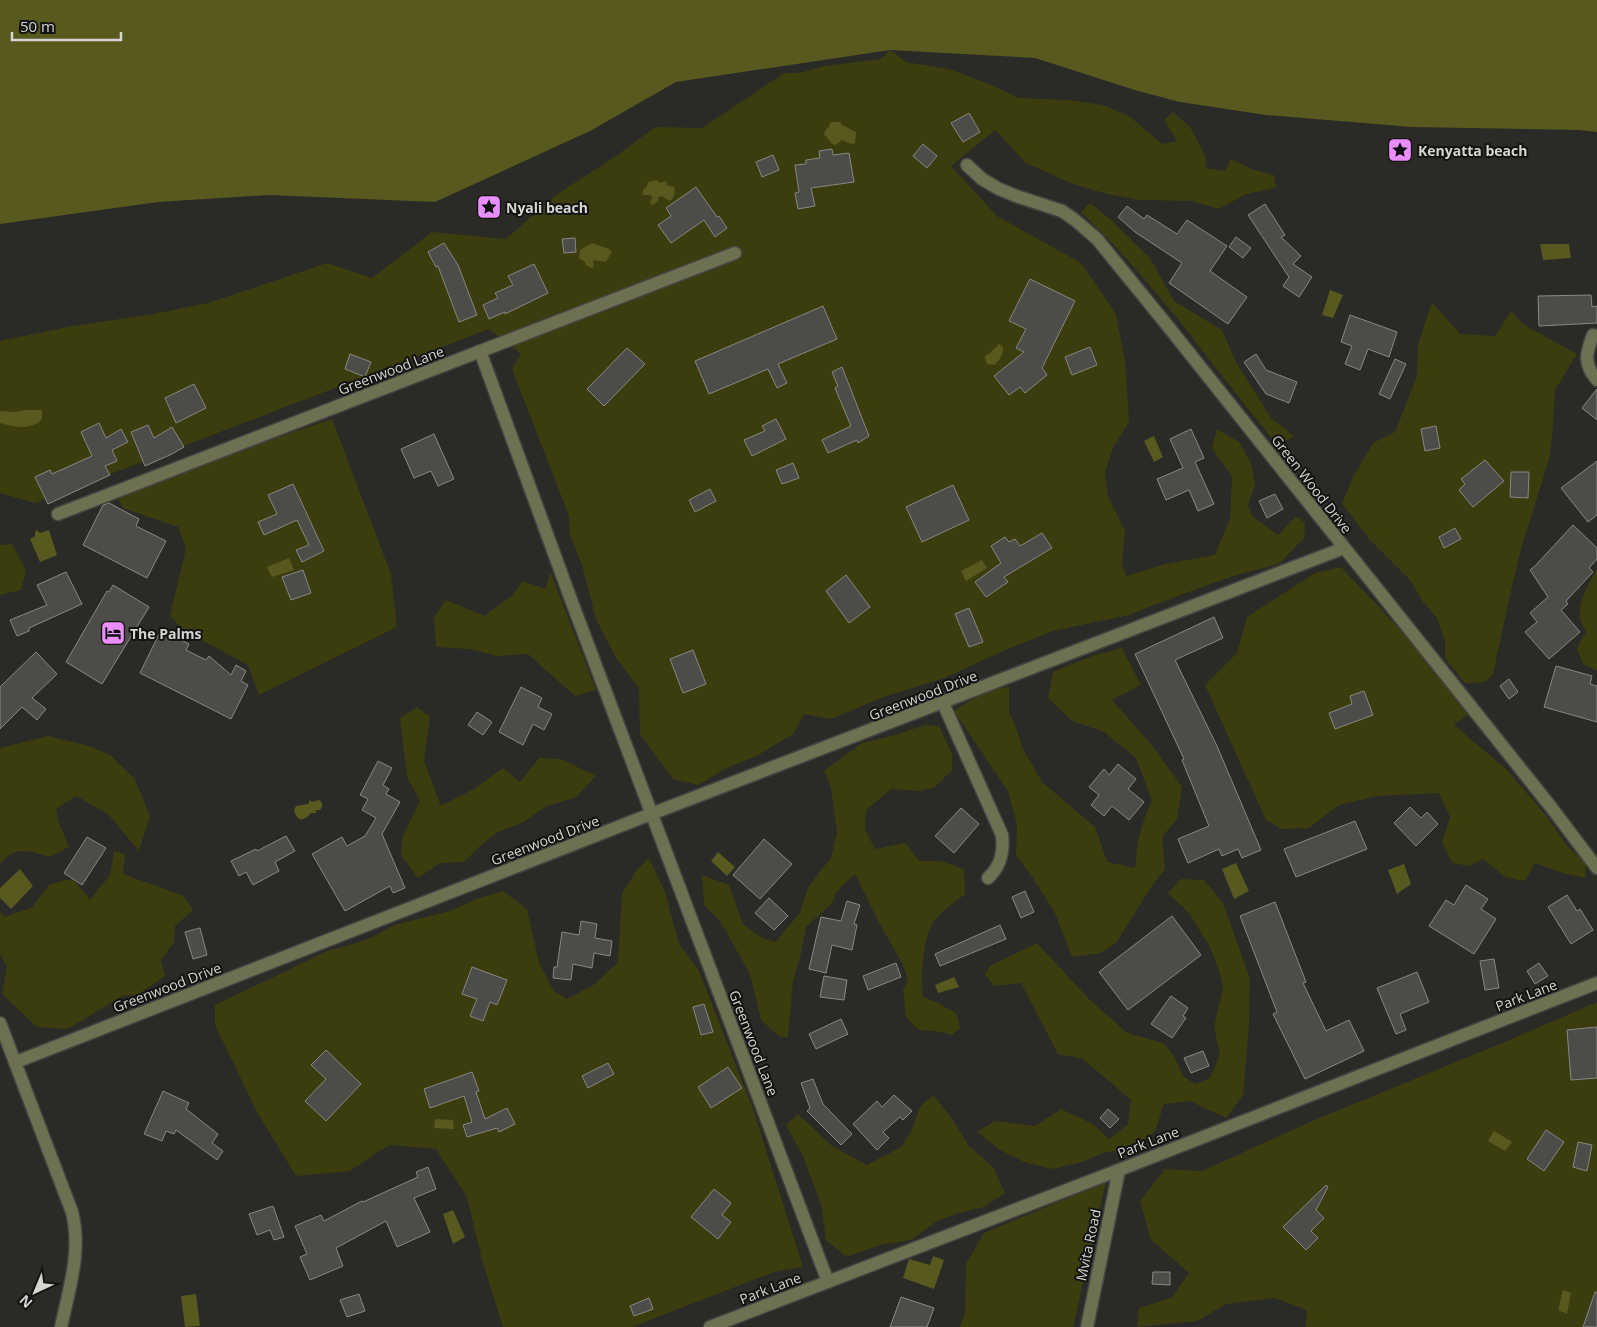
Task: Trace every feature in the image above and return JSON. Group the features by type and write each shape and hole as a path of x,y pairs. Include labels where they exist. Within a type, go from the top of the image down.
{"street":[{"name":"Green Wood Drive","path":"967,165 982,179 999,189 1062,211 1097,239 1551,807 1597,868"},
{"name":"Greenwood Lane","path":"58,514 735,254"},
{"path":"1593,335 1586,361 1597,380"},
{"name":"Greenwood Lane","path":"480,351 651,814 828,1282"},
{"name":"Greenwood Drive","path":"16,1062 651,814 1344,548"},
{"path":"943,703 1002,835 1002,857 994,872 988,878"},
{"name":"Park Lane","path":"710,1327 1119,1170 1597,983"},
{"path":"0,1023 75,1224 76,1257 61,1327"},
{"name":"Mvita Road","path":"1087,1327 1119,1170"}],"shaded area":[{"path":"0,0 1597,0 1597,132 1579,130 1412,127 1266,115 1180,102 1138,91 1035,58 890,50 676,82 590,131 435,202 269,195 158,202 0,224"},
{"path":"890,50 906,62 949,69 987,83 1019,98 1069,100 1103,105 1129,116 1162,144 1177,141 1164,120 1173,112 1190,127 1205,155 1206,168 1225,171 1231,159 1254,170 1274,175 1276,188 1246,194 1219,209 1192,201 1140,200 1107,194 1073,184 1026,163 995,130 951,166 997,216 1081,263 1116,314 1125,361 1129,422 1113,448 1105,473 1108,496 1125,531 1122,563 1126,576 1165,564 1215,555 1230,518 1232,477 1212,448 1217,429 1239,442 1251,463 1255,484 1248,506 1253,517 1278,535 1296,516 1305,523 1304,538 1279,564 1236,575 1129,615 1053,631 942,679 886,696 831,719 804,714 793,734 758,755 725,769 698,785 673,779 640,734 639,688 616,658 596,619 582,565 570,535 569,516 512,369 521,354 489,329 35,503 0,493 0,341 67,327 153,314 208,303 327,263 372,278 432,232 506,239 556,195 616,156 655,127 702,128 784,73 799,73 825,66 881,59"},
{"path":"832,122 840,122 856,132 854,144 842,140 836,145 832,144 824,134"},
{"path":"657,180 660,183 665,181 666,185 674,187 675,192 672,200 669,201 662,196 658,197 658,201 653,205 650,203 653,198 650,195 643,195 643,190 647,187 648,182"},
{"path":"1090,203 1110,219 1150,258 1174,301 1222,330 1236,362 1271,418 1294,436 1278,446 1157,294 1125,257 1081,212"},
{"path":"592,243 609,249 612,252 606,262 594,260 594,267 591,268 579,258 580,250"},
{"path":"1540,244 1569,244 1571,258 1543,260"},
{"path":"1330,290 1343,295 1333,318 1322,315"},
{"path":"1432,302 1460,334 1495,336 1511,311 1524,325 1577,354 1555,390 1549,460 1522,545 1493,674 1486,682 1465,683 1445,658 1445,641 1437,618 1423,602 1410,580 1370,540 1342,504 1353,477 1373,443 1395,432 1417,376 1418,345"},
{"path":"999,344 1003,347 1001,357 995,365 987,364 986,355"},
{"path":"42,410 42,419 28,427 17,427 0,423 0,411"},
{"path":"332,419 391,574 397,627 259,695 248,665 183,630 170,616 186,548 178,527 123,508 117,496 202,463"},
{"path":"1154,436 1163,457 1154,462 1144,441"},
{"path":"37,530 40,533 49,530 57,555 40,562 30,539 35,536"},
{"path":"12,544 26,571 21,590 0,595 0,545"},
{"path":"289,558 294,570 272,577 267,567"},
{"path":"982,560 987,568 966,581 961,571"},
{"path":"1341,567 1412,642 1469,714 1454,725 1506,769 1545,814 1568,847 1586,863 1585,878 1563,873 1535,863 1525,881 1505,877 1483,859 1469,866 1452,863 1442,843 1450,817 1439,793 1377,796 1339,805 1309,828 1281,829 1266,820 1205,685 1237,653 1247,617 1315,573"},
{"path":"1597,569 1597,671 1583,664 1577,648 1586,632 1580,618 1581,604"},
{"path":"550,571 596,690 575,696 528,654 498,656 469,649 436,647 434,617 446,600 484,616 513,595 522,581 546,589"},
{"path":"1122,648 1141,685 1112,700 1151,744 1182,787 1177,819 1162,837 1165,869 1153,884 1116,943 1100,953 1072,957 1054,911 1016,855 1017,825 1008,791 954,711 986,690 1009,687 1009,712 1022,747 1042,782 1096,828 1107,862 1135,868 1140,834 1152,801 1136,758 1104,732 1072,721 1048,698 1053,672 1092,656"},
{"path":"417,707 430,717 424,761 441,806 477,787 503,768 520,782 539,758 561,759 596,776 576,797 545,807 522,823 498,832 464,862 440,863 418,878 401,855 403,835 420,801 407,777 400,718"},
{"path":"925,725 939,726 952,754 952,770 935,787 920,791 891,789 866,810 865,829 875,849 906,843 919,861 940,861 964,869 965,894 935,920 927,936 923,957 922,979 923,997 957,1014 960,1028 952,1035 919,1030 906,1017 903,990 908,980 902,963 878,921 855,874 837,891 832,903 806,927 793,981 788,1037 780,1037 761,1020 750,974 720,921 704,905 702,875 729,885 743,924 762,938 775,942 800,913 808,888 831,858 837,833 831,787 824,771 862,743 892,736"},
{"path":"48,736 89,746 110,755 135,779 150,816 139,851 108,814 76,796 56,809 59,823 69,847 49,857 23,851 17,852 11,854 0,864 0,748"},
{"path":"310,800 312,802 319,800 322,803 322,807 320,810 316,810 316,813 311,813 303,819 299,819 294,810 296,806 308,804"},
{"path":"114,851 125,854 123,874 184,896 193,910 175,926 174,942 161,960 165,976 139,994 122,996 68,1029 37,1027 2,994 7,967 0,954 0,912 4,917 31,908 50,884 73,879 90,900 110,875"},
{"path":"718,852 735,867 727,876 711,861"},
{"path":"649,858 665,892 679,944 699,971 753,1109 803,1267 774,1272 632,1327 503,1327 482,1260 467,1197 436,1149 389,1145 350,1171 296,1176 257,1112 215,1025 215,1005 327,951 373,937 394,925 450,911 479,898 503,891 527,909 539,963 554,991 567,999 595,984 618,962 622,893 636,871"},
{"path":"1236,863 1249,891 1234,899 1222,869"},
{"path":"1404,864 1411,884 1397,894 1388,870"},
{"path":"20,869 33,886 11,909 0,898 0,888"},
{"path":"1181,879 1204,880 1223,903 1250,979 1249,1023 1243,1095 1226,1118 1190,1101 1164,1104 1155,1131 1135,1147 1103,1153 1082,1162 1052,1169 1024,1162 1000,1150 977,1132 995,1121 1035,1126 1061,1109 1093,1124 1109,1139 1128,1124 1131,1100 1083,1059 1058,1054 1021,983 994,986 985,974 990,966 1037,943 1089,999 1127,1033 1163,1043 1174,1056 1183,1076 1195,1084 1210,1078 1220,1054 1214,1027 1223,987 1219,970 1209,945 1188,912 1168,893"},
{"path":"954,977 959,987 938,993 935,985"},
{"path":"1597,1002 1597,1327 1306,1327 1307,1310 1275,1298 1226,1304 1197,1321 1137,1327 1139,1308 1171,1298 1189,1273 1151,1240 1140,1201 1165,1169 1202,1171 1317,1119"},
{"path":"933,1095 953,1120 969,1146 993,1167 1005,1193 984,1207 955,1214 936,1222 911,1240 880,1245 846,1257 826,1240 821,1204 802,1154 786,1125 798,1114 832,1146 867,1165 901,1147 912,1130 920,1107"},
{"path":"435,1119 453,1120 454,1129 434,1128"},
{"path":"1494,1131 1512,1142 1505,1151 1488,1141"},
{"path":"1106,1182 1073,1327 960,1327 965,1312 966,1264 984,1233"},
{"path":"453,1210 465,1237 453,1244 443,1214"},
{"path":"933,1256 944,1260 934,1289 903,1278 909,1259 930,1265"},
{"path":"1563,1290 1571,1293 1567,1314 1558,1310"},
{"path":"196,1294 200,1326 185,1327 181,1296"}],"building":[{"path":"969,113 980,132 963,142 951,123"},
{"path":"923,144 937,156 927,168 913,156"},
{"path":"832,149 833,155 849,153 854,182 811,188 815,206 798,209 795,193 799,192 795,165 806,164 806,160 820,158 819,151"},
{"path":"773,155 779,170 762,177 756,162"},
{"path":"696,187 727,228 715,237 704,220 671,243 658,225 671,216 666,208"},
{"path":"1265,204 1285,235 1281,237 1301,256 1293,264 1312,277 1299,297 1283,286 1289,277 1248,215"},
{"path":"1127,206 1144,219 1147,215 1177,234 1187,220 1227,246 1210,271 1247,297 1228,324 1169,283 1182,263 1135,232 1118,217"},
{"path":"1236,237 1251,248 1243,258 1229,247"},
{"path":"575,238 576,252 564,253 562,239"},
{"path":"444,243 458,265 477,315 459,322 438,266 436,267 428,252"},
{"path":"534,264 548,293 505,314 505,312 489,319 483,305 498,298 495,293 513,285 508,276"},
{"path":"1030,279 1075,301 1042,368 1047,375 1025,393 1020,387 1009,395 994,376 1024,352 1016,348 1026,329 1009,321"},
{"path":"1591,295 1592,307 1597,306 1597,323 1539,326 1538,296"},
{"path":"823,306 837,339 778,364 787,383 777,388 768,369 709,394 695,361"},
{"path":"1350,315 1397,332 1389,357 1368,349 1360,370 1345,364 1352,346 1341,342"},
{"path":"1090,347 1097,365 1072,375 1065,357"},
{"path":"627,348 645,364 604,406 587,389"},
{"path":"350,354 371,362 365,377 345,369"},
{"path":"1256,354 1266,370 1297,382 1289,403 1266,394 1244,362"},
{"path":"1395,359 1406,364 1390,399 1379,394"},
{"path":"842,367 869,436 858,443 857,440 828,453 822,440 851,426 835,388 838,386 832,372"},
{"path":"194,384 206,408 176,423 165,398"},
{"path":"1597,389 1597,420 1582,408"},
{"path":"776,419 786,439 752,456 744,440 765,431 762,426"},
{"path":"99,423 106,438 121,429 128,442 112,450 117,461 105,466 110,475 48,504 35,477 50,470 52,474 92,456 81,432"},
{"path":"148,425 154,438 172,427 184,447 145,466 131,432"},
{"path":"1436,426 1440,448 1425,451 1421,429"},
{"path":"1191,429 1204,458 1195,462 1214,504 1198,511 1189,490 1166,500 1157,479 1183,468 1170,439"},
{"path":"434,434 454,479 438,486 431,471 414,478 401,449"},
{"path":"1485,460 1504,481 1473,507 1459,490 1465,484 1461,479"},
{"path":"1597,461 1597,515 1588,522 1561,488"},
{"path":"793,463 799,478 782,484 776,470"},
{"path":"1511,472 1529,472 1528,498 1510,497"},
{"path":"293,484 324,551 302,562 296,550 309,545 297,520 264,535 258,522 277,514 268,495"},
{"path":"953,485 969,520 922,542 906,507"},
{"path":"710,489 716,501 695,512 689,500"},
{"path":"1275,494 1283,509 1267,518 1259,501"},
{"path":"109,503 139,519 136,526 166,541 147,578 83,545 103,505"},
{"path":"1573,525 1597,548 1597,559 1589,568 1593,572 1566,601 1568,604 1561,610 1580,632 1549,659 1525,632 1537,622 1530,613 1548,597 1530,570"},
{"path":"1455,528 1461,539 1444,548 1439,537"},
{"path":"1042,533 1052,548 1004,577 1008,582 986,597 975,582 1001,563 991,546 1005,537 1009,542 1015,539 1020,546"},
{"path":"303,570 311,593 291,600 282,577"},
{"path":"66,572 82,604 29,628 29,631 17,636 10,620 47,605 37,585"},
{"path":"846,575 870,607 849,623 826,591"},
{"name":"The Palms","path":"113,585 149,607 102,684 66,662 107,591 109,592"},
{"path":"969,608 983,642 969,647 955,614"},
{"path":"1214,617 1223,638 1175,660 1217,746 1261,850 1242,858 1238,849 1222,856 1219,849 1188,863 1178,839 1209,826 1182,760 1184,759 1135,654"},
{"path":"161,630 189,644 186,650 206,660 209,656 231,675 236,665 246,671 241,681 248,685 231,719 140,673"},
{"path":"693,650 706,684 683,693 670,659"},
{"path":"36,652 57,674 32,698 46,709 37,720 22,707 0,729 0,687"},
{"path":"1556,666 1592,676 1590,684 1597,686 1597,722 1544,707"},
{"path":"1509,679 1518,692 1509,699 1500,686"},
{"path":"521,687 542,698 538,707 552,714 544,730 533,724 523,745 499,732"},
{"path":"1364,691 1373,715 1335,729 1329,713 1352,704 1350,696"},
{"path":"477,712 492,722 483,735 468,725"},
{"path":"378,761 392,768 383,785 389,789 386,794 400,802 382,834 405,888 393,893 390,886 345,911 312,854 342,837 347,846 365,836 376,818 362,810 368,799 360,795"},
{"path":"1118,764 1136,779 1128,789 1144,802 1129,820 1112,806 1104,816 1091,805 1099,795 1089,787 1104,769 1109,775"},
{"path":"1410,807 1421,818 1427,812 1438,824 1416,846 1394,823"},
{"path":"961,808 979,824 954,853 935,836"},
{"path":"1355,821 1367,849 1296,877 1284,849"},
{"path":"286,836 295,851 275,862 279,871 253,885 246,872 239,876 231,861 256,849 257,851"},
{"path":"87,837 106,848 82,885 64,873"},
{"path":"764,839 792,864 760,899 733,875"},
{"path":"1466,885 1488,899 1481,909 1496,919 1474,954 1429,926 1446,900 1454,905"},
{"path":"1025,891 1034,912 1021,918 1012,897"},
{"path":"1567,895 1577,911 1580,909 1593,930 1571,944 1548,907"},
{"path":"769,898 788,916 774,930 755,913"},
{"path":"847,901 860,905 854,924 857,925 852,950 832,945 826,973 809,969 821,917 841,921"},
{"path":"1275,902 1306,982 1303,983 1326,1031 1349,1020 1364,1051 1305,1079 1273,1014 1277,1012 1240,916"},
{"path":"1172,916 1201,955 1128,1010 1099,972"},
{"path":"581,921 597,924 595,938 612,941 610,956 594,953 592,968 573,964 571,980 553,978 554,967 557,967 562,932 579,935"},
{"path":"1000,925 1006,939 940,966 935,954"},
{"path":"200,928 207,955 193,959 185,932"},
{"path":"1494,959 1499,988 1485,990 1480,961"},
{"path":"896,963 901,977 868,990 863,976"},
{"path":"1539,963 1548,976 1535,984 1527,971"},
{"path":"472,967 507,980 497,1005 490,1002 483,1021 470,1016 477,999 462,994"},
{"path":"1417,972 1429,1002 1400,1014 1406,1030 1396,1034 1377,988"},
{"path":"824,976 847,980 844,1000 820,997"},
{"path":"1171,996 1188,1008 1183,1016 1186,1018 1172,1038 1151,1024"},
{"path":"704,1004 713,1032 701,1035 693,1007"},
{"path":"841,1019 848,1034 816,1049 809,1034"},
{"path":"1597,1027 1597,1078 1571,1080 1567,1030"},
{"path":"326,1050 361,1084 326,1121 305,1101 326,1079 311,1065"},
{"path":"1203,1051 1209,1066 1191,1073 1184,1058"},
{"path":"608,1063 614,1074 588,1088 582,1076"},
{"path":"728,1067 742,1088 711,1108 698,1087"},
{"path":"472,1072 479,1091 476,1092 485,1119 507,1108 515,1124 499,1132 497,1128 467,1137 463,1125 472,1122 464,1096 430,1108 424,1089"},
{"path":"813,1079 823,1104 852,1134 841,1145 807,1111 810,1108 801,1083"},
{"path":"163,1091 189,1103 186,1109 218,1134 212,1143 223,1151 217,1160 176,1130 174,1134 166,1131 162,1141 144,1134"},
{"path":"894,1095 912,1111 903,1120 900,1117 883,1132 889,1138 877,1150 853,1124 877,1101 882,1107"},
{"path":"1108,1109 1119,1119 1110,1128 1100,1118"},
{"path":"1546,1130 1564,1142 1544,1171 1527,1159"},
{"path":"1578,1142 1592,1145 1587,1171 1573,1167"},
{"path":"428,1167 436,1189 414,1198 430,1232 397,1247 386,1221 336,1248 343,1266 310,1280 300,1257 307,1254 295,1226 321,1215 324,1221 362,1201 418,1177 416,1172"},
{"path":"1326,1185 1328,1187 1316,1210 1324,1218 1311,1231 1318,1238 1306,1250 1283,1227"},
{"path":"714,1189 731,1203 722,1215 731,1222 718,1239 691,1217"},
{"path":"273,1206 284,1237 274,1240 270,1230 257,1235 249,1214"},
{"path":"1153,1272 1170,1272 1170,1285 1152,1284"},
{"path":"1595,1292 1597,1292 1597,1327 1583,1327"},
{"path":"359,1294 365,1311 347,1317 340,1300"},
{"path":"901,1297 934,1308 927,1327 890,1327"},
{"path":"649,1298 653,1309 634,1316 630,1306"}],"place":[{"name":"Kenyatta beach","path":"1400,150"},
{"name":"Nyali beach","path":"489,207"},
{"name":"The Palms","path":"113,633"}]}
